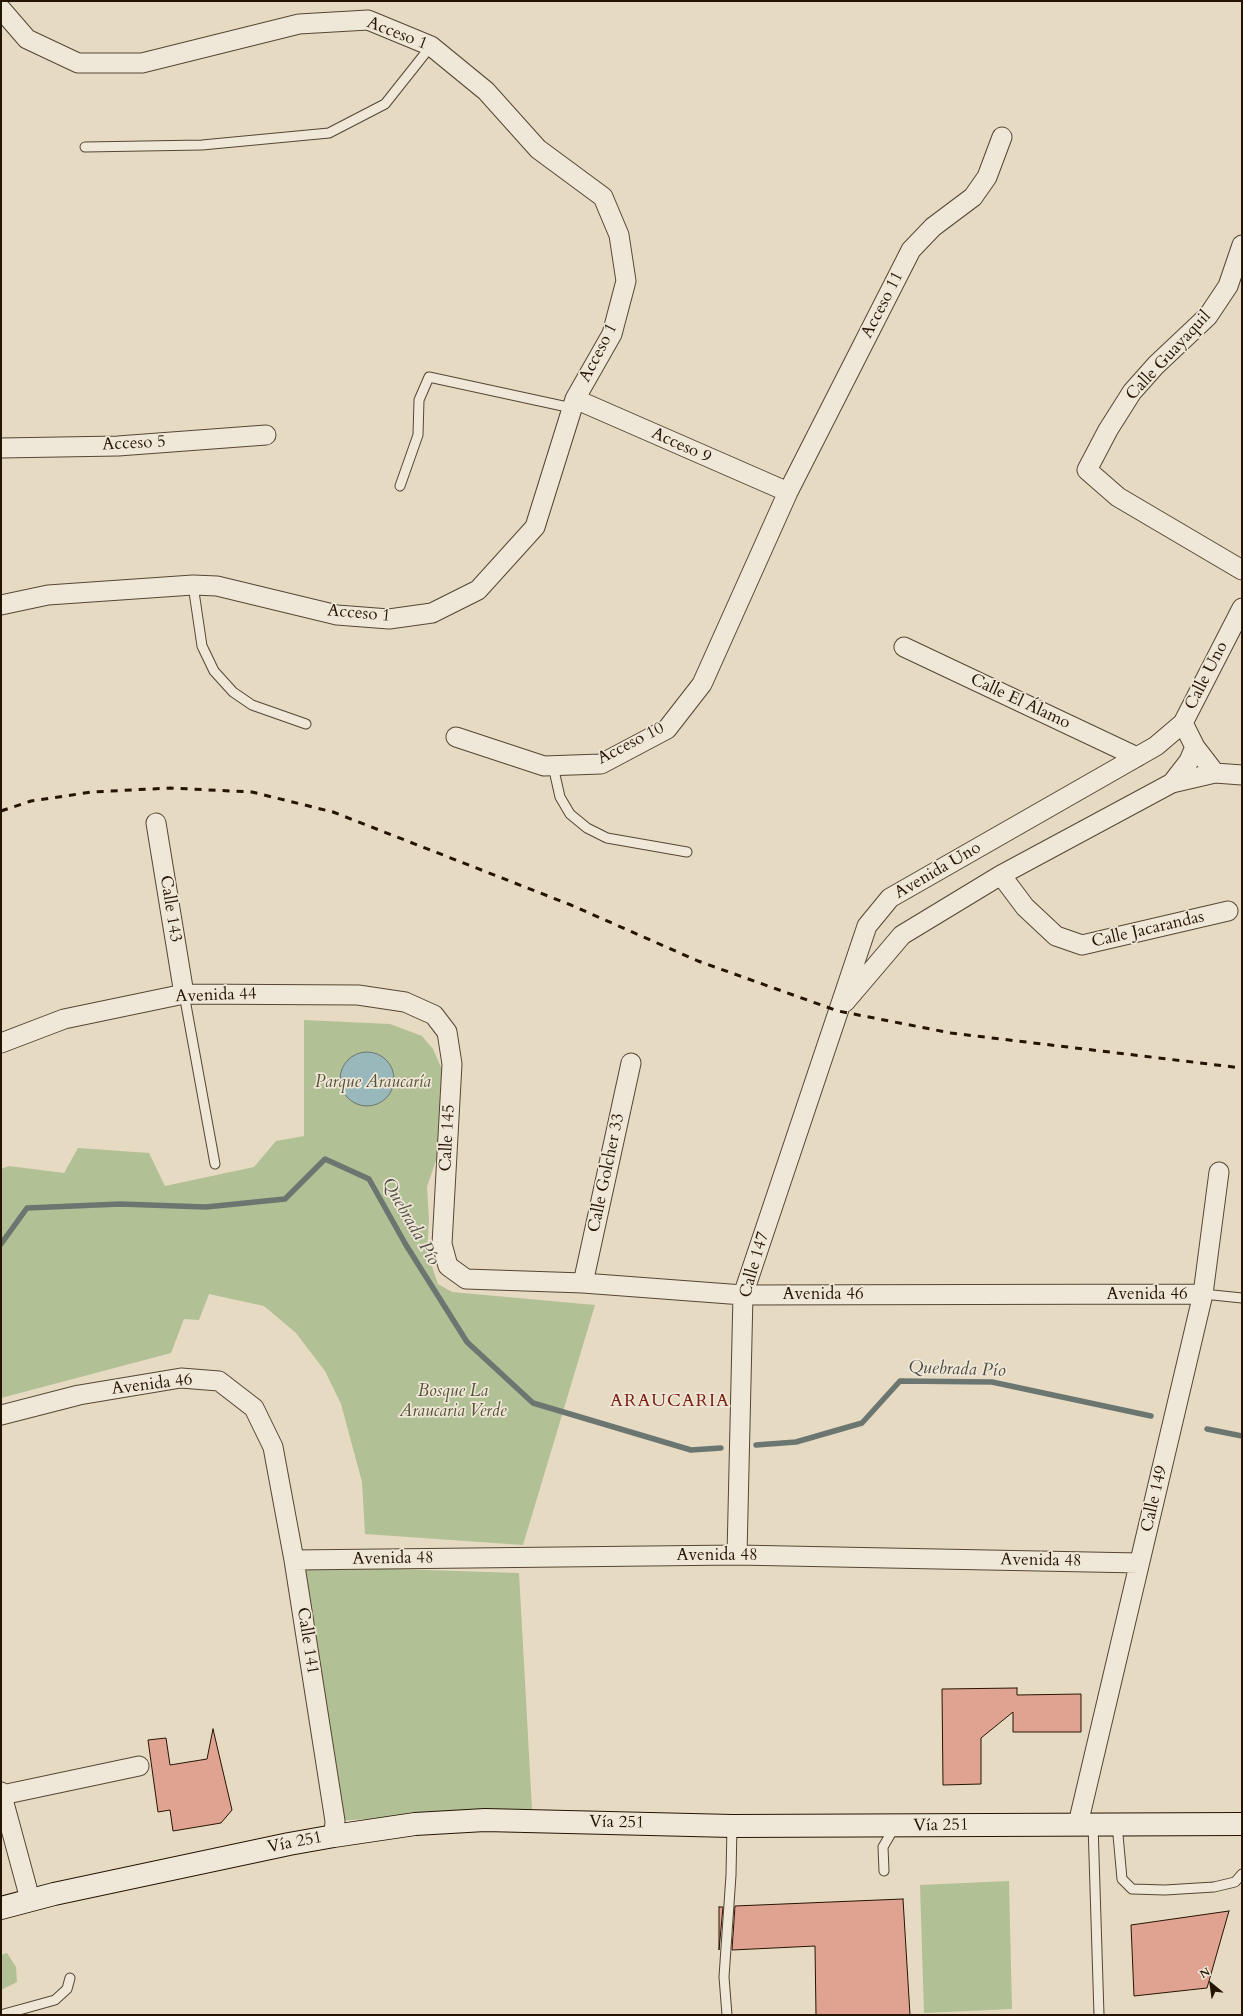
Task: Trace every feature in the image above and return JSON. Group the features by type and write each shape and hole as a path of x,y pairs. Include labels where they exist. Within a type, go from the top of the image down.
{"main road":[{"name":"Vía 251","path":"1,1908 30,1899 334,1836 415,1824 485,1820 732,1826 894,1827 1086,1824 1242,1824"}],"street":[{"name":"Acceso 1","path":"1,9 26,39 78,63 142,63 299,24 368,20 431,46 486,91 538,149 603,197 619,236 626,281 612,334 573,404 535,527 478,590 432,613 388,619 337,615 217,586 193,585 48,595 1,605"},
{"name":"Acceso 11","path":"788,492 911,250 933,227 973,197 987,177 1002,137"},
{"name":"Calle Guayaquil","path":"1242,245 1228,286 1208,316 1156,365 1132,392 1108,430 1087,470 1118,497 1242,570"},
{"name":"Acceso 9","path":"573,404 788,492"},
{"name":"Acceso 5","path":"1,448 118,446 266,435"},
{"name":"Acceso 10","path":"456,737 544,766 553,766 601,764 667,729 702,684 788,492"},
{"name":"Calle Uno","path":"1183,723 1242,608"},
{"name":"Calle El Álamo","path":"904,647 1137,757"},
{"path":"1183,723 1194,744 1215,773"},
{"name":"Avenida Uno","path":"838,1011 867,926 890,898 1156,746 1183,723"},
{"path":"1156,746 1181,740 1194,744"},
{"path":"1172,783 1189,761 1194,744"},
{"name":"Avenida Uno","path":"838,1011 902,935 1001,875 1172,783 1215,773 1242,775"},
{"name":"Calle 143","path":"156,823 184,994"},
{"name":"Calle Jacarandas","path":"1001,875 1025,907 1056,936 1082,945 1228,911"},
{"name":"Avenida 44","path":"1,1043 64,1019 184,994 358,994 405,1002 434,1015"},
{"name":"Calle 147","path":"736,1555 743,1295 838,1011"},
{"name":"Calle 145","path":"434,1015 447,1032 452,1064 442,1244 448,1266"},
{"name":"Calle Golcher 33","path":"583,1283 631,1063"},
{"name":"Calle 149","path":"1086,1824 1140,1563 1203,1294 1219,1172"},
{"name":"Avenida 46","path":"448,1266 466,1279 583,1283 743,1295 1203,1294"},
{"name":"Avenida 46","path":"1,1415 79,1395 181,1378 220,1381 254,1408 272,1447"},
{"name":"Calle 141","path":"272,1447 294,1560 335,1821 334,1836"},
{"name":"Avenida 48","path":"294,1560 736,1555 1140,1563"},
{"path":"30,1899 1,1793 139,1766"}],"lane":[{"path":"85,147 202,145 329,133 385,104 431,46"},
{"path":"400,486 418,435 419,400 429,377 573,404"},
{"path":"193,585 202,646 214,671 233,692 252,705 306,724"},
{"path":"553,766 560,797 570,814 587,828 607,838 687,852"},
{"path":"184,994 215,1164"},
{"path":"1203,1294 1242,1298"},
{"path":"1086,1824 1099,2015"},
{"path":"1117,1824 1122,1879 1132,1889 1165,1890 1214,1887 1235,1882 1242,1874"},
{"path":"727,2015 724,1977 732,1875 732,1826"},
{"path":"884,1871 883,1847 894,1827"},
{"path":"1,2015 55,2000 67,1989 70,1978"}],"green space":[{"name":"Bosque La Araucaria Verde","path":"304,1020 390,1024 422,1036 433,1049 444,1074 440,1148 427,1187 429,1220 427,1252 438,1284 452,1292 595,1305 523,1545 365,1534 362,1482 341,1404 325,1371 296,1333 264,1306 209,1294 199,1320 184,1319 171,1353 1,1398 1,1169 9,1166 64,1173 78,1148 149,1153 165,1186 254,1167 276,1141 304,1136"},
{"path":"303,1566 519,1573 532,1809 335,1821"},
{"path":"1009,1881 1012,2009 924,2013 920,1885"},
{"path":"7,1953 16,1967 17,1982 1,1990 1,1955"}],"water":[{"path":"367,1052 382,1057 386,1060 389,1064 394,1079 389,1094 386,1098 382,1101 367,1106 352,1101 348,1098 345,1094 340,1079 345,1064 348,1060 352,1057"}],"building":[{"path":"1017,1688 1017,1695 1081,1694 1081,1732 1013,1732 1013,1712 981,1738 981,1784 943,1785 942,1689"},
{"path":"213,1729 232,1810 221,1823 173,1831 170,1810 158,1812 148,1740 166,1738 170,1765 207,1759"},
{"path":"903,1899 910,2015 816,2015 815,1946 732,1950 735,1906"},
{"path":"719,1907 723,1907 719,1950"},
{"path":"1229,1911 1207,1988 1134,1996 1131,1925"}],"waterway":[{"name":"Quebrada Pío","path":"1,1244 27,1208 120,1204 206,1207 285,1199 325,1159 369,1179 406,1245 467,1342 533,1403 691,1450 721,1448"},
{"name":"Quebrada Pío","path":"756,1445 796,1442 862,1423 900,1381 992,1382 1151,1416"},
{"name":"Quebrada Pío","path":"1207,1429 1242,1436"}],"railway":[{"path":"1,811 31,801 92,792 170,788 252,792 333,812 571,905 698,961 838,1011 951,1033 1242,1068"}],"district":[{"name":"ARAUCARIA","path":"670,1402"}],"park label":[{"name":"Parque Araucaría","path":"373,1083"}]}
